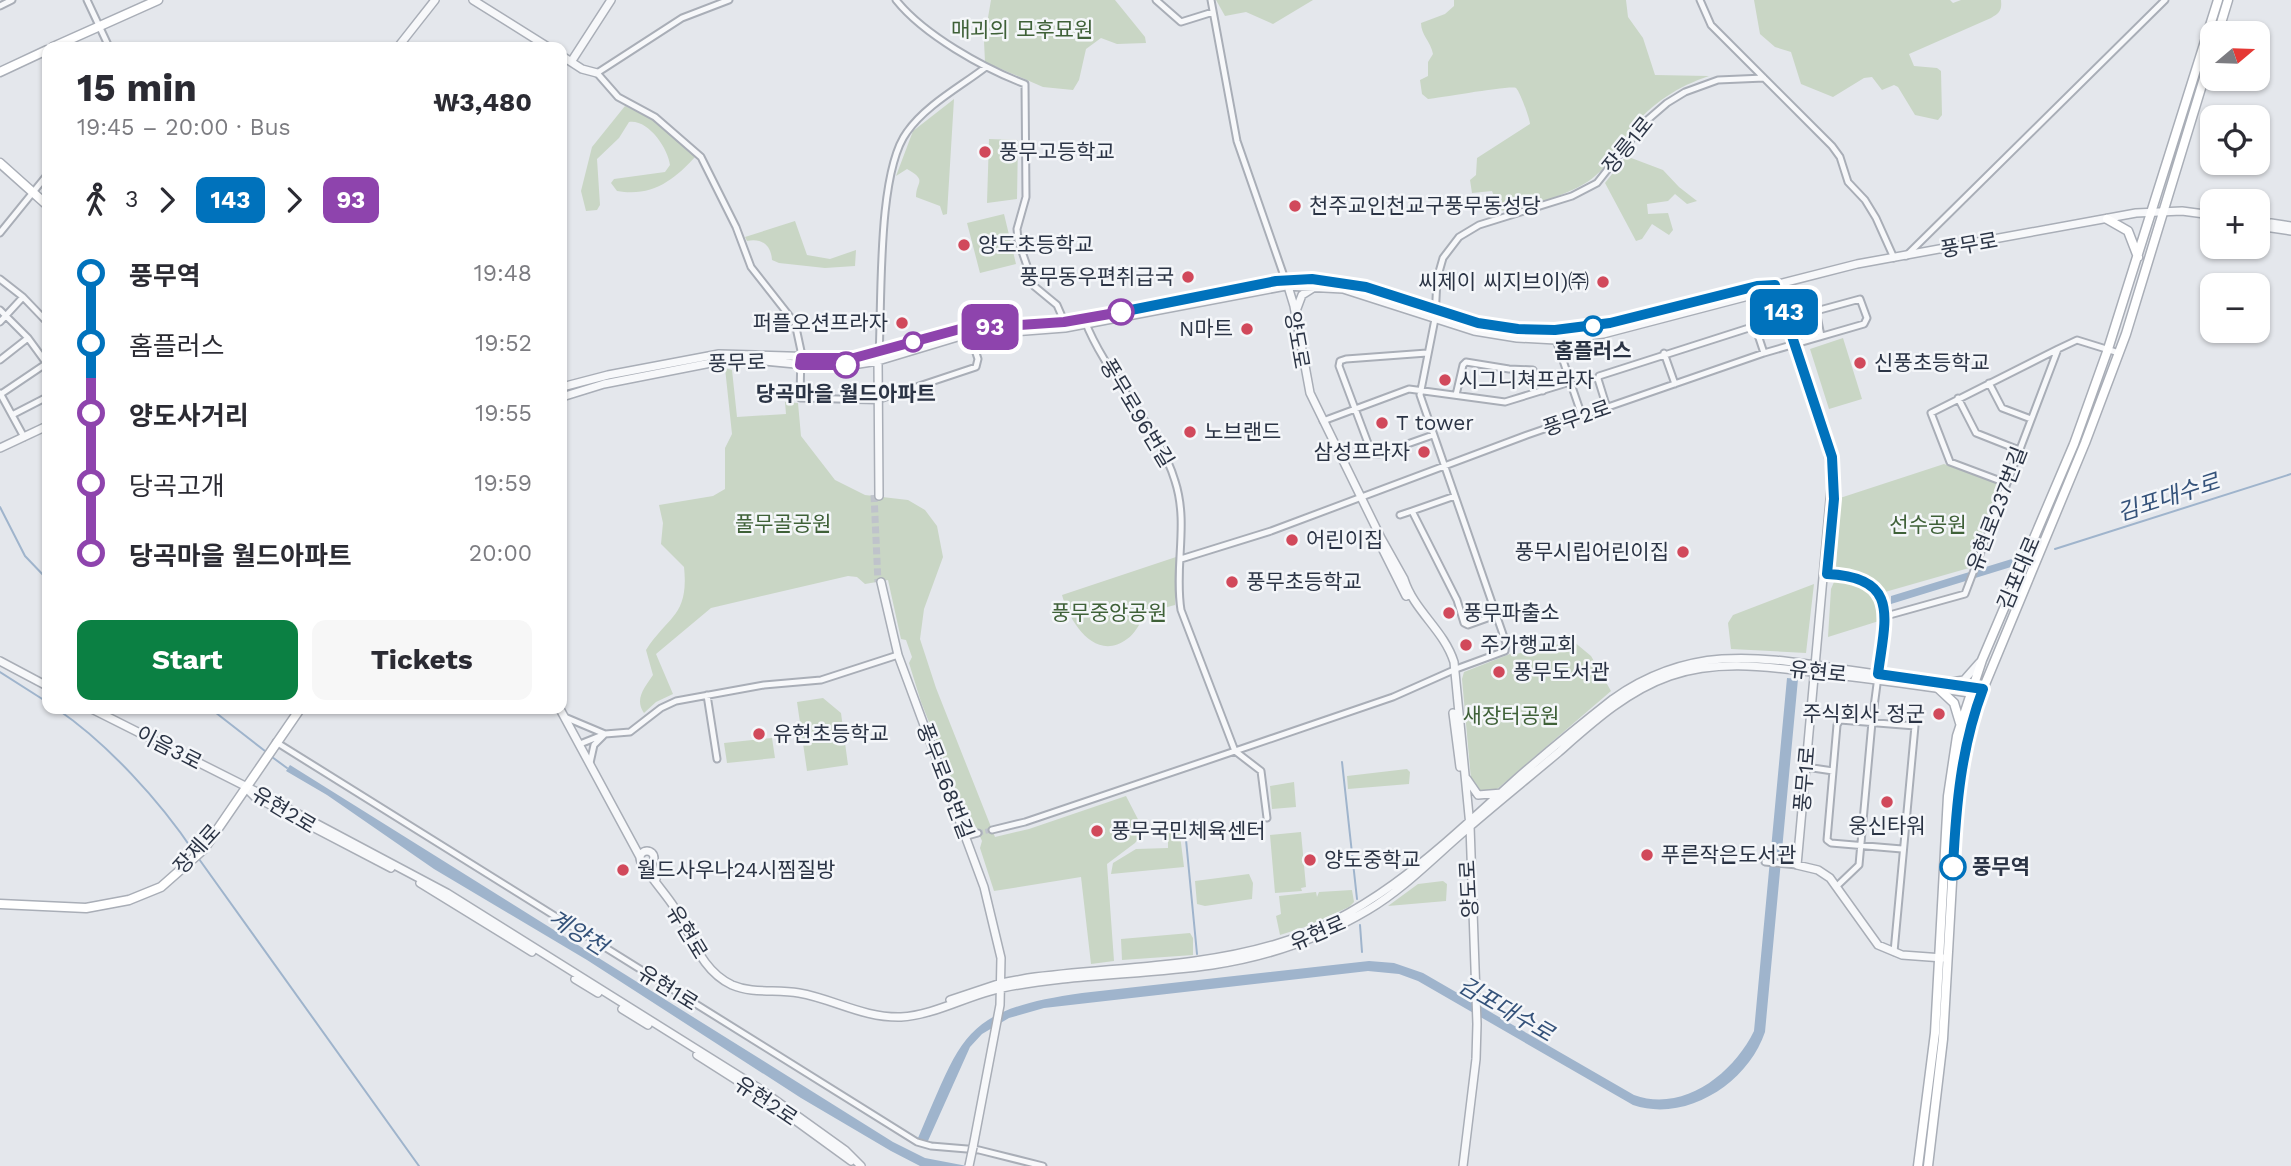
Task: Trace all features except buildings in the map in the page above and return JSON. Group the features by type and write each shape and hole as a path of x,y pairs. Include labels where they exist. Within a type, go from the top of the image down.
{"main road":[{"path":"64,42 158,0"},
{"name":"김포대로","path":"1918,1166 1931,1071 1948,796 1960,726 1982,660 2068,457 2108,349 2218,0"},
{"path":"2222,21 2228,0"},
{"path":"0,72 42,52"},
{"name":"김포대로","path":"1928,1166 1950,959 1958,787 1965,746 1982,692 2085,443 2119,353 2200,91"},
{"path":"0,163 42,200"},
{"path":"2107,219 2129,231 2138,257"},
{"path":"1939,686 1954,703 1960,726"},
{"name":"장제로","path":"0,904 86,908 108,905 153,891 204,849 296,714"}],"street":[{"path":"0,6 12,0"},
{"path":"87,0 107,42"},
{"path":"402,42 435,0"},
{"path":"473,0 540,42"},
{"path":"571,62 611,0"},
{"path":"597,73 682,18 729,0"},
{"path":"896,0 928,29 986,67 1025,84 1026,197 1017,229 1018,240 1034,286 1057,305 1065,325"},
{"path":"1156,0 1181,22 1213,12"},
{"path":"1210,0 1237,141 1287,284"},
{"path":"1700,0 1711,25 1836,150 1848,182 1870,206 1894,258"},
{"path":"1905,256 2165,0"},
{"path":"567,59 597,73 618,97 654,117 699,154 736,227 751,267 795,323 801,361 800,398 878,400 976,367 978,359 970,335"},
{"path":"876,496 879,357 888,191 894,154 913,123 986,67"},
{"name":"장릉1로","path":"1419,389 1435,314 1440,267 1447,250 1465,232 1487,222 1588,189 1604,177 1645,122 1685,92 1718,80 1764,78"},
{"path":"0,233 42,181"},
{"name":"풍무로","path":"1287,284 1358,293 1496,327 1574,329 1757,286 1775,285 1842,267 2152,212 2200,216"},
{"path":"2270,226 2291,229"},
{"path":"0,279 42,317"},
{"name":"풍무로","path":"567,386 608,375 719,354 753,354 835,366 970,335 1065,325 1287,284 1326,280 1353,284 1490,334 1556,340 1611,332 1760,293 1775,285"},
{"name":"양도로","path":"1287,284 1296,315 1308,385 1322,421 1360,497"},
{"name":"양도로","path":"1287,284 1308,393 1404,579 1408,593 1445,641 1454,670 1468,825 1475,1020 1462,1166"},
{"name":"풍무1로","path":"1775,285 1825,430 1834,466 1834,499 1797,864"},
{"path":"1296,315 1302,295 1316,286"},
{"path":"0,323 23,297"},
{"name":"풍무2로","path":"1181,559 1264,533 1444,465 1764,353 1866,323 1860,299 1817,310 1815,315 1821,336"},
{"path":"0,310 42,356"},
{"name":"풍무로96번길","path":"1086,321 1171,470 1182,512 1179,594 1183,618 1235,751"},
{"name":"풍무로","path":"879,357 960,329 1065,325"},
{"path":"1607,408 1598,376 1752,327 1756,329 1764,353"},
{"path":"0,360 28,338"},
{"path":"1556,340 1582,416"},
{"path":"2007,483 1950,462 1931,414 2077,340 2119,353"},
{"name":"유현로237번길","path":"1886,616 1965,594 2058,349"},
{"path":"1427,353 1341,360 1340,372 1374,454 1433,435"},
{"path":"1664,354 1675,384"},
{"name":"풍무로","path":"567,395 604,384 721,361 801,361"},
{"path":"1456,395 1466,362 1533,370 1543,391"},
{"path":"24,437 0,393 42,366"},
{"path":"1322,421 1406,390 1419,389 1505,402 1570,382"},
{"path":"1989,383 2002,408 2031,419"},
{"path":"992,830 1035,819 1393,697 1505,651 1506,643 1419,389"},
{"path":"1958,398 1976,433 2019,450"},
{"path":"12,415 42,400"},
{"path":"0,448 42,428"},
{"path":"1400,515 1455,496"},
{"path":"1412,511 1457,600 1464,623 1468,625 1496,615"},
{"path":"1826,574 1853,575 1865,580 1879,594 1886,616 1857,869 1838,886"},
{"name":"풍무로68번길","path":"879,582 897,656 981,888 1001,986"},
{"path":"580,744 605,734 630,732 669,704 707,695 821,680 897,656"},
{"name":"풍무로68번길","path":"897,656 967,836 996,931 1000,1005 969,1166"},
{"name":"유현로","path":"645,862 655,884 673,905 706,965 724,980 755,991 803,993 865,1014 899,1017 925,1012 1001,986 1212,965 1299,942 1345,922 1380,902 1415,876 1502,793 1613,699 1659,672 1688,662 1723,658 1768,659 1816,669"},
{"path":"1939,686 1964,680 1982,660"},
{"path":"0,661 42,683"},
{"name":"유현로","path":"1468,825 1618,702 1657,681 1690,670 1721,666 1816,669 1982,692"},
{"name":"양도로","path":"1454,670 1456,750 1468,825"},
{"path":"707,695 717,760"},
{"name":"이음3로","path":"102,714 245,787"},
{"path":"563,714 645,862"},
{"path":"566,719 605,734"},
{"path":"1894,951 1915,726 1843,719 1838,722 1827,840 1831,843 1902,849"},
{"path":"590,763 594,745 605,734"},
{"name":"유현1로","path":"275,744 912,1139 929,1146 968,1148 1043,1166"},
{"path":"1235,751 1261,771 1267,818"},
{"path":"1807,767 1833,771"},
{"path":"1464,771 1470,786 1478,795 1502,793"},
{"name":"유현2로","path":"245,787 255,797 463,908 755,1092 842,1156 861,1166"},
{"path":"967,836 978,833"},
{"path":"635,845 654,856 645,862"},
{"path":"645,862 647,851"},
{"path":"1765,862 1819,868 1838,886 1874,938 1894,951 1950,959"}],"green space":[{"name":"매괴의 모후묘원","path":"991,0 1115,0 1145,37 1146,43 1117,44 1101,38 1086,49 1079,80 1073,90 1043,87 985,62 984,41"},
{"path":"1216,0 1313,0 1273,24 1246,12 1225,16"},
{"path":"1454,0 1626,0 1628,17 1643,38 1655,75 1709,76 1676,90 1647,112 1605,166 1586,183 1550,199 1500,211 1492,191 1472,193 1470,180 1476,175 1477,158 1530,124 1518,90 1502,88 1428,99 1422,94 1420,80 1428,76 1428,62 1433,54 1421,23 1445,14 1454,6"},
{"path":"1754,0 1950,0 1953,3 1961,0 2001,0 2001,3 2000,11 1991,18 1909,54 1914,66 1937,68 1941,71 1942,115 1938,120 1915,115 1898,87 1894,85 1882,90 1872,77 1864,78 1833,97 1801,84 1791,52 1775,47 1760,34"},
{"path":"954,99 947,214 943,215 940,206 916,197 919,182 917,176 907,169 896,176 913,131"},
{"path":"625,106 654,120 696,156 662,185 641,191 617,191 611,183 614,179 665,172 670,165 656,136 643,125 629,122 619,138 597,159 600,205 597,210 586,211 581,191 592,147"},
{"path":"989,139 1018,140 1017,199 987,203"},
{"path":"1626,156 1663,170 1697,201 1687,204 1675,194 1668,201 1647,204 1648,214 1668,213 1673,230 1669,235 1652,224 1642,239 1636,241 1605,183"},
{"path":"1004,214 1016,264 980,273 967,223"},
{"path":"795,221 807,255 830,259 856,250 855,266 825,268 779,263 772,260 770,250 765,244 747,241 745,237"},
{"path":"1843,338 1862,399 1829,409 1810,349"},
{"name":"풀무골공원","path":"725,368 732,370 737,417 786,414 785,402 798,403 801,436 835,480 865,495 908,500 925,510 937,526 943,557 924,609 920,639 936,688 995,837 1029,829 1126,796 1144,831 1135,843 1107,864 1114,961 1091,964 1081,877 994,891 980,848 982,841 975,825 968,820 921,702 909,663 912,657 906,640 901,639 888,580 865,584 857,577 848,576 711,608 656,654 673,694 656,702 644,713 640,698 653,675 646,650 680,606 685,583 684,567 661,544 663,523 659,505 713,496 725,489 725,448 732,434"},
{"name":"선수공원","path":"1944,464 1996,483 1999,487 1969,568 1885,592 1868,575 1836,568 1840,498"},
{"name":"풍무중앙공원","path":"1176,557 1175,605 1147,615 1127,639 1115,645 1104,646 1085,636 1077,627 1062,595"},
{"path":"1843,580 1858,584 1870,593 1877,605 1879,621 1828,637 1831,589 1834,582"},
{"path":"1814,584 1806,653 1731,649 1728,623 1733,615"},
{"name":"새장터공원","path":"1573,641 1591,656 1611,691 1496,790 1478,792 1471,779 1462,679 1464,672 1515,652 1516,654"},
{"path":"823,698 841,713 848,765 807,771 797,702"},
{"path":"772,738 775,758 727,763 724,743"},
{"path":"1407,769 1410,772 1409,784 1348,789 1347,776"},
{"path":"1294,782 1296,807 1272,809 1270,786"},
{"path":"1179,827 1184,867 1111,874 1113,863 1136,849 1168,848 1168,828"},
{"path":"1301,832 1306,887 1301,888 1302,891 1275,893 1270,835"},
{"path":"1249,874 1253,883 1252,899 1205,906 1197,904 1195,881"},
{"path":"1443,881 1447,884 1446,901 1388,906 1418,884"},
{"path":"1352,890 1354,902 1349,907 1280,935 1276,916 1281,914 1279,896 1316,892 1317,897 1319,892"},
{"path":"1190,933 1193,938 1193,955 1122,960 1121,939"}],"water":[{"path":"2015,558 2011,567 1891,604 1891,596"},
{"path":"1787,678 1798,679 1765,1032 1757,1051 1745,1067 1730,1082 1712,1094 1694,1103 1674,1108 1653,1109 1633,1105 1418,981 1399,974 1368,971 1044,1008 1009,1018 982,1034 970,1047 927,1143 918,1138 958,1051 972,1033 989,1019 1012,1008 1082,993 1369,961 1394,963 1423,973 1634,1095 1670,1099 1705,1086 1733,1062 1754,1031"},
{"path":"290,765 893,1142 925,1158 967,1166 920,1166 801,1098 587,960 434,869 327,795 286,771"}],"waterway":[{"name":"김포대수로","path":"2055,549 2291,474"},
{"name":"계양천","path":"0,507 25,556 42,574"},
{"path":"0,672 42,699"},
{"path":"64,714 132,774 194,852"},
{"name":"계양천","path":"217,714 265,751"},
{"name":"계양천","path":"272,757 287,768"},
{"path":"1342,762 1357,899"},
{"path":"1184,819 1197,954"},
{"path":"199,859 419,1166"},
{"path":"1360,925 1362,952"}],"tunnel":[{"path":"874,495 878,582"},
{"path":"978,833 992,830"}],"bus line":[{"name":"143","path":"1121,312 1285,279 1312,279 1366,287 1455,317 1496,327 1555,330 1610,323 1757,286 1775,285 1832,457 1835,480 1827,574 1860,577 1879,594 1886,616 1878,674 1983,689 1965,746 1958,787 1953,867"},
{"name":"93","path":"846,365 800,365 801,358 854,358 960,329 1064,322 1121,312"}],"place":[{"name":"풍무고등학교","path":"985,152"},
{"name":"천주교인천교구풍무동성당","path":"1295,206"},
{"name":"양도초등학교","path":"964,245"},
{"name":"풍무동우편취급국","path":"1188,277"},
{"name":"씨제이 씨지브이)㈜","path":"1603,282"},
{"name":"퍼플오션프라자","path":"902,323"},
{"name":"홈플러스","path":"1593,326"},
{"name":"N마트","path":"1247,329"},
{"name":"신풍초등학교","path":"1860,363"},
{"name":"당곡마을 월드아파트","path":"846,365"},
{"name":"시그니쳐프라자","path":"1445,380"},
{"name":"T tower","path":"1382,423"},
{"name":"노브랜드","path":"1190,432"},
{"name":"삼성프라자","path":"1424,452"},
{"name":"어린이집","path":"1292,540"},
{"name":"풍무시립어린이집","path":"1683,552"},
{"name":"풍무초등학교","path":"1232,582"},
{"name":"풍무파출소","path":"1449,613"},
{"name":"주가행교회","path":"1466,645"},
{"name":"풍무도서관","path":"1499,672"},
{"name":"주식회사 정군","path":"1939,714"},
{"name":"유현초등학교","path":"759,734"},
{"name":"웅신타워","path":"1887,802"},
{"name":"풍무국민체육센터","path":"1097,831"},
{"name":"푸른작은도서관","path":"1647,855"},
{"name":"양도중학교","path":"1310,860"},
{"name":"풍무역","path":"1953,867"},
{"name":"월드사우나24시찜질방","path":"623,870"}]}
